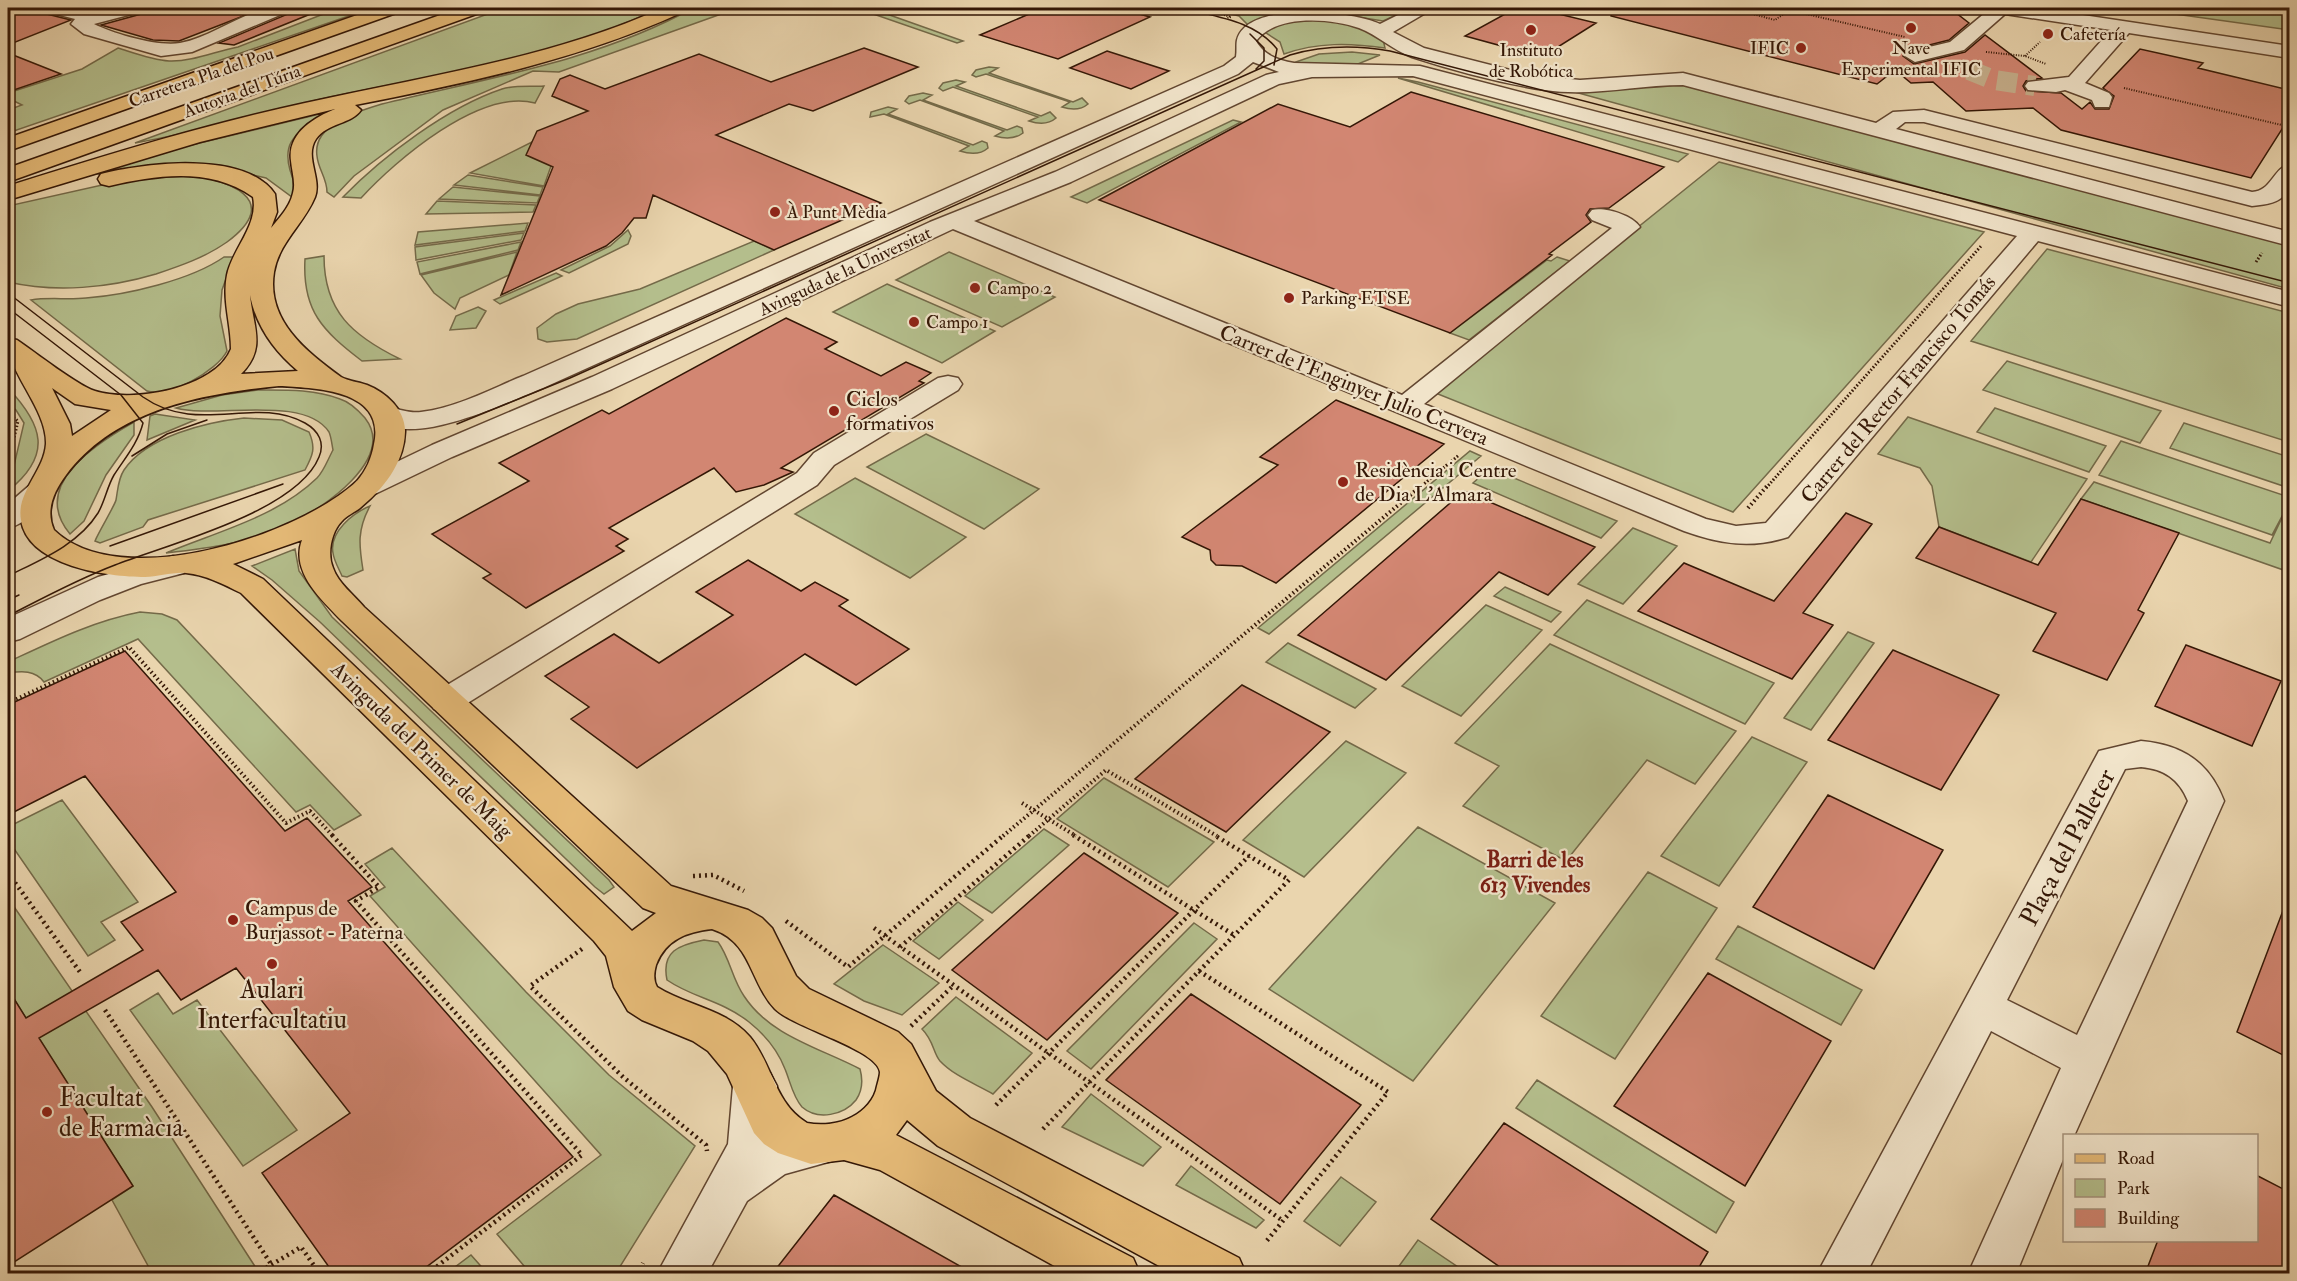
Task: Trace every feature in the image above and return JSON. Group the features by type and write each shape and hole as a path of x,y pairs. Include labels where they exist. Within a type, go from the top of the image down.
{"main road":[{"name":"Carretera Pla del Pou","path":"8,145 393,8"},
{"name":"Autovia del Túria","path":"8,156 426,8"},
{"name":"Autovia del Túria","path":"8,175 476,8"},
{"path":"8,193 151,148 302,110 433,83 591,44 677,8"},
{"path":"16,353 56,424 60,445 34,511 40,532 58,548 69,554 113,566 178,565 230,556 280,539 330,515 367,487 382,464 391,442 393,428 389,416 365,394 310,370 292,355 280,340 260,285 264,263 274,241 303,197 307,185 301,155 303,143 311,132 336,116 433,83"},
{"path":"8,201 115,177 183,170 214,172 240,178 264,194 267,208 242,262 235,293 246,348 242,359 232,370 195,390"},
{"path":"16,353 85,398 115,403 154,403"},
{"path":"45,484 58,463 77,444 104,426 154,403 195,390 238,381 279,378 311,379 339,384"},
{"path":"330,515 317,534 314,548 321,580 352,614 657,897 682,907 735,919 753,930 781,987 794,1001 816,1015 876,1038 892,1051 905,1046"},
{"name":"Avinguda del Primer de Maig","path":"178,565 220,570 252,586 608,930 624,949 635,990 655,1010 690,1019 723,1038 743,1060 755,1083 769,1120 784,1134 802,1143 834,1143"},
{"path":"633,977 636,959 644,944 659,931 694,916 712,914"},
{"path":"834,1143 868,1131 885,1117 901,1086 905,1046"},
{"path":"905,1046 910,1093 926,1112 954,1132 1222,1274"},
{"path":"834,1143 890,1154 1116,1274"}],"street":[{"path":"54,8 90,28 161,50 163,53 183,57 213,48"},
{"path":"90,28 134,8"},
{"path":"161,50 185,48 281,8"},
{"path":"1383,34 1425,8"},
{"path":"1915,56 1957,46 2002,8 2289,52"},
{"path":"2112,8 2289,33"},
{"name":"Avinguda de la Universitat","path":"389,416 408,421 426,418 489,400 533,382 1231,70 1245,59 1246,41 1253,30 1284,19 1337,18 1366,24 1383,34"},
{"path":"2069,84 2080,77 2125,26"},
{"path":"1337,71 1364,68 1387,56 1391,44 1383,34"},
{"path":"1383,34 1418,52 1547,84 1592,87 1641,79 1683,79 2289,239"},
{"path":"1957,46 1953,56 1964,67"},
{"path":"1247,48 1254,55 1274,65 1307,71 1413,70 2289,300"},
{"name":"Avinguda de la Universitat","path":"367,487 442,451 602,383 954,221 1063,177 1273,79 1337,71"},
{"path":"2035,86 2069,84 2102,97 2102,103"},
{"path":"1880,130 1900,116 1924,116 2252,199 2270,197 2275,194 2289,170"},
{"path":"1405,406 1628,227 1600,215"},
{"name":"Carrer de l'Enginyer Julio Cervera","path":"954,221 1716,532 1748,527"},
{"name":"Carrer del Rector Francisco Tomás","path":"1748,527 1777,530 1788,519 2033,232"},
{"path":"446,700 807,479 824,459 948,384"},
{"path":"8,519 45,484"},
{"path":"8,631 100,587 127,577 178,565"},
{"name":"Plaça del Palleter","path":"1841,1274 2112,760 2140,752 2169,759 2196,777 2206,801 1992,1274"},
{"path":"1982,1006 2087,1060"},
{"path":"664,1264 717,1174 750,1145 755,1083"},
{"path":"717,1174 751,1169 773,1156 834,1143"}],"path":[{"path":"1200,8 1231,17 1227,18"},
{"path":"1730,8 1775,20 1792,8"},
{"path":"2278,8 2289,9"},
{"path":"2025,56 2040,42"},
{"path":"1748,527 1982,245"},
{"path":"8,413 18,422 8,464"},
{"path":"779,916 848,967 1263,616 1466,450 1484,438"},
{"path":"8,703 129,647 286,823 310,811 379,887 356,901 582,1155 427,1274"},
{"path":"900,947 1106,770 1289,880 1043,1129"},
{"path":"1022,804 1234,935"},
{"path":"996,1105 1249,856"},
{"path":"657,897 683,879 704,872 717,875 753,897"},
{"path":"8,873 80,972"},
{"path":"874,928 1283,1221"},
{"path":"608,930 530,986 623,1077 706,1145 717,1174"},
{"path":"1199,970 1388,1092 1265,1243"},
{"path":"905,1046 954,986"},
{"path":"105,1010 272,1264"},
{"path":"256,1274 301,1247 320,1274"},
{"path":"637,1274 664,1264"}],"green space":[{"path":"339,8 372,8 8,133 8,110 22,105 8,98 8,93 82,69 118,48 156,59 186,60 238,47"},
{"path":"504,8 659,8 620,26 538,53 326,98 135,143"},
{"path":"693,8 738,8 559,72 533,71 443,110 354,176 334,197 327,192 326,182 318,161 317,145 329,127 350,115 382,104 580,55 619,42"},
{"path":"856,8 901,8 884,13 963,41 957,43"},
{"path":"1209,8 1412,8 1383,21 1307,12 1273,15 1249,26 1239,16"},
{"path":"2132,8 2289,8 2289,30"},
{"path":"1312,19 1351,23 1383,39 1385,48 1334,45 1309,47 1284,54 1280,42 1263,31 1285,23"},
{"path":"1352,52 1380,55 1353,66 1290,64 1319,54"},
{"path":"989,67 998,68 989,73 1073,102 1082,98 1088,104 1079,108 1065,108 1062,107 1070,102 986,74 976,77 972,75 976,70"},
{"path":"1398,78 1418,82 1688,154 1678,162"},
{"path":"956,80 965,82 956,86 1041,116 1050,112 1056,118 1046,123 1032,122 1029,121 1038,117 953,87 943,91 939,88 943,83"},
{"path":"1674,81 2289,244 2289,289 1564,89"},
{"path":"544,86 535,103 513,101 490,106 465,116 417,147 361,198 343,197 377,165 417,134 460,108 502,89"},
{"path":"923,93 932,95 923,100 1007,130 1017,126 1022,128 1023,133 1010,138 1002,138 995,136 1004,131 920,100 909,104 905,101 909,96"},
{"path":"888,107 897,109 888,114 973,145 982,141 987,143 988,148 978,153 963,152 960,151 969,146 884,114 870,117 871,112"},
{"path":"332,111 299,133 289,148 290,171 296,186 292,197 266,178 215,166 135,168 90,175 179,148"},
{"path":"1233,120 1241,122 1087,203 1071,197"},
{"path":"532,142 551,166 544,186 470,173"},
{"path":"1719,162 1984,232 1733,512 1433,392"},
{"path":"185,175 217,181 232,187 244,194 250,203 251,214 244,227 219,247 202,257 174,268 120,283 64,288 8,282 8,206 129,179"},
{"path":"468,175 543,187 540,195 454,185"},
{"path":"453,187 540,196 537,203 439,199"},
{"path":"437,201 536,205 533,212 426,214"},
{"path":"528,223 525,231 415,245 418,232"},
{"path":"628,230 631,236 628,244 569,273 561,270 610,246"},
{"path":"524,233 521,240 416,260 415,247"},
{"path":"754,241 774,250 577,339 547,342 538,339 537,328 556,314 578,304 640,289"},
{"path":"521,242 518,250 420,274 417,262"},
{"path":"2047,249 2289,313 2289,442 1971,341"},
{"path":"517,252 509,275 460,298 455,309 434,293 421,275"},
{"name":"Campo 2","path":"949,252 1055,297 1002,327 896,280"},
{"path":"324,256 329,292 344,320 368,341 400,359 362,361 326,329 311,306 305,277 305,259"},
{"path":"224,257 234,257 222,290 220,316 227,351 222,359 203,374 167,391 147,391 31,300 86,298 139,290 194,273"},
{"path":"1557,257 1570,261 1469,340 1450,333 1547,260 1551,261"},
{"path":"556,273 562,276 500,304 494,300"},
{"name":"Campo 1","path":"887,284 995,331 942,363 833,312"},
{"path":"478,307 486,311 476,328 450,330 456,316"},
{"path":"2007,361 2161,411 2140,443 1983,390"},
{"path":"8,388 29,415 38,440 37,452 32,465 8,491 24,423 16,410 8,403"},
{"path":"258,390 310,392 344,400 357,409 365,418 372,434 371,450 364,466 336,495 290,524 245,540 214,547 166,553 245,522 284,503 317,478 324,468 333,450 329,432 317,421 300,414 257,410 192,411 176,408 222,395"},
{"path":"1995,408 2106,446 2089,472 1977,432"},
{"path":"155,414 195,420 147,440 150,416"},
{"path":"1908,417 2087,479 2031,562 1939,527 1932,486 1920,468 1878,454"},
{"path":"244,418 282,420 309,432 313,451 305,470 148,520 143,527 100,543 95,541 115,503 122,473 134,458 147,448 179,433 213,423"},
{"path":"134,422 134,435 106,475 84,521 70,534 59,516 58,499 62,483 87,454"},
{"path":"2184,423 2289,457 2289,488 2170,448"},
{"path":"926,434 1039,489 984,529 867,467"},
{"path":"2121,441 2289,497 2289,572 2081,499 2094,482 2270,543 2288,505 2272,535 2099,475"},
{"path":"1470,451 1481,456 1269,634 1258,628"},
{"path":"1490,468 1617,521 1601,538 1473,483"},
{"path":"855,478 966,537 910,578 795,514"},
{"path":"370,506 360,538 363,570 347,577 342,576 335,562 333,545 335,538 350,518"},
{"path":"1633,528 1677,546 1623,604 1578,584"},
{"path":"295,549 299,571 332,617 614,887 604,894 595,887 320,622 272,580 252,566"},
{"path":"1505,587 1561,612 1551,622 1494,596"},
{"path":"1587,600 1774,683 1745,724 1554,635"},
{"path":"1486,605 1542,630 1461,716 1402,686"},
{"path":"140,612 162,614 177,620 361,815 334,830 310,805 296,812 138,639 44,682 32,673 8,673 8,662 40,647 89,627"},
{"path":"1848,632 1874,643 1811,730 1784,718"},
{"path":"1288,643 1376,689 1355,708 1266,662"},
{"path":"1550,644 1736,731 1695,784 1647,760 1566,861 1463,806 1499,766 1455,743"},
{"path":"1752,737 1807,762 1719,886 1661,856"},
{"path":"1346,741 1406,773 1304,877 1243,840"},
{"path":"1104,778 1214,842 1168,887 1057,819"},
{"path":"62,800 138,902 101,922 115,940 88,956 8,840 8,827"},
{"path":"1418,827 1555,903 1413,1081 1269,989"},
{"path":"1044,829 1069,845 992,913 965,896"},
{"path":"392,848 526,992 609,1075 695,1146 616,1273 530,1273 497,1234 601,1155 370,896 385,887 365,864"},
{"path":"1648,872 1717,908 1615,1059 1541,1016"},
{"path":"8,898 152,1107 256,1268 246,1273 152,1273 112,1200 133,1186 8,990"},
{"path":"958,902 983,920 939,959 913,941"},
{"path":"1194,923 1217,939 1091,1069 1067,1051"},
{"path":"1738,926 1862,990 1841,1025 1716,959"},
{"path":"704,940 718,942 744,996 767,1021 797,1040 860,1069 861,1089 851,1105 838,1112 823,1115 802,1107 794,1094 779,1056 755,1027 728,1009 667,980 666,970 669,956 680,947"},
{"path":"883,945 939,983 902,1015 864,1001 834,984"},
{"path":"158,993 173,1014 197,1000 297,1130 243,1166 130,1010"},
{"path":"956,997 1032,1053 993,1094 958,1075 940,1061 922,1029"},
{"path":"1537,1080 1734,1202 1716,1233 1516,1108"},
{"path":"1091,1094 1161,1147 1143,1166 1062,1127"},
{"path":"1191,1166 1264,1220 1256,1228 1176,1185"},
{"path":"1341,1177 1376,1202 1340,1246 1304,1221"},
{"path":"1418,1240 1467,1273 1394,1273"},
{"path":"471,1255 487,1273 447,1273"}],"building":[{"path":"8,8 43,8 47,14 71,20 8,45"},
{"path":"145,8 264,8 179,41 153,40 101,25 141,14"},
{"path":"292,8 323,9 234,45 219,43 288,14"},
{"path":"1043,8 1118,8 1150,17 1058,59 980,35"},
{"name":"Instituto de Robótica","path":"1516,8 1534,8 1596,23 1542,57 1465,36"},
{"path":"1612,8 1931,8 1956,13 1969,23 1949,40 1906,51 1903,56 1914,64 1965,52 1985,35 2042,78 2026,81 2023,86 2026,91 2061,93 2082,109 2090,102 2095,109 2109,109 2114,96 2103,88 2140,49 2203,63 2198,68 2289,90 2289,118 2251,178 2061,130 2033,108 1966,111 1933,82 1911,83 1895,70 1877,84 1611,16"},
{"name":"À Punt Mèdia","path":"864,48 918,67 813,111 789,104 716,135 881,203 774,250 653,195 646,218 634,218 622,233 606,246 501,295 553,167 526,155 537,131 588,111 552,96 560,79 570,75 605,89 699,54 771,82"},
{"path":"1107,51 1169,71 1131,89 1070,68"},
{"path":"8,53 61,74 8,92"},
{"path":"1411,92 1664,167 1609,208 1590,209 1586,215 1591,222 1549,254 1552,255 1450,333 1099,200 1278,104 1350,127"},
{"path":"786,318 837,342 825,349 881,376 906,362 931,373 919,381 924,383 781,468 793,472 764,485 736,492 714,468 609,528 628,539 616,546 624,551 526,608 483,578 491,574 432,534 529,481 499,463 602,410 609,414"},
{"name":"Residència i Centre de Dia L'Almara","path":"1336,400 1444,444 1276,583 1242,566 1216,565 1211,560 1210,550 1182,537 1278,465 1260,457"},
{"path":"1464,491 1595,547 1548,595 1499,572 1386,680 1298,635"},
{"path":"2081,499 2179,533 2138,610 2144,613 2107,680 2033,651 2056,613 1916,558 1939,527 2038,565"},
{"path":"1846,513 1872,524 1803,613 1833,625 1792,679 1638,611 1684,563 1774,601"},
{"path":"748,560 801,591 815,582 848,600 839,606 909,649 856,685 805,654 637,768 571,719 589,707 545,676 614,634 659,663 733,615 696,592"},
{"path":"2186,645 2281,681 2252,746 2155,706"},
{"path":"1893,650 1999,695 1941,790 1828,740"},
{"name":"Aulari Interfacultatiu","path":"125,651 285,831 307,818 372,887 348,901 573,1157 417,1274 334,1274 262,1173 350,1113 236,968 181,1000 158,970 39,1038 133,1186 8,1266 8,989 26,1018 143,950 121,922 176,892 85,776 8,815 8,705"},
{"path":"1242,685 1330,732 1226,832 1135,779"},
{"path":"1828,795 1943,850 1874,969 1753,907"},
{"path":"1084,853 1178,913 1047,1040 952,970"},
{"path":"2287,900 2289,901 2289,1058 2237,1032"},
{"path":"1708,973 1831,1041 1745,1186 1614,1106"},
{"path":"1191,994 1361,1105 1280,1204 1106,1080"},
{"path":"1504,1123 1708,1252 1695,1274 1510,1274 1431,1219"},
{"path":"2258,1176 2289,1192 2289,1274 2145,1274 2157,1242 2258,1242"},
{"path":"834,1195 974,1274 772,1274"}],"tunnel":[{"path":"1969,70 1994,80 2035,86"}],"tram line":[{"path":"1182,8 1234,21 1257,32 1277,49 1275,62"},
{"path":"1250,34 1264,48 1264,61 1256,69"},
{"path":"1275,62 1290,55 1328,48 1352,47 1390,51 2290,283"},
{"path":"457,424 570,378 1275,62"},
{"path":"8,293 143,397 164,408 185,414 266,413 286,415 305,423 314,430 321,442 319,457 306,477 285,494 259,510 229,524 101,570 8,616"},
{"path":"8,308 121,395 143,423 135,444 114,475 98,513 90,524 69,543 8,576"},
{"path":"132,456 167,434 207,420"},
{"path":"110,546 283,484"},
{"path":"8,600 19,595"}],"place":[{"name":"Nave Experimental IFIC","path":"1911,28"},
{"name":"Instituto de Robótica","path":"1531,30"},
{"name":"Cafetería","path":"2048,34"},
{"name":"IFIC","path":"1801,48"},
{"name":"À Punt Mèdia","path":"775,212"},
{"name":"Campo 2","path":"975,288"},
{"name":"Parking ETSE","path":"1289,298"},
{"name":"Campo 1","path":"914,322"},
{"name":"Ciclos formativos","path":"834,411"},
{"name":"Residència i Centre de Dia L'Almara","path":"1343,482"},
{"name":"Campus de Burjassot - Paterna","path":"233,920"},
{"name":"Aulari Interfacultatiu","path":"272,964"},
{"name":"Facultat de Farmàcia","path":"47,1112"}],"district":[{"name":"Barri de les 613 Vivendes","path":"1535,872"}]}
